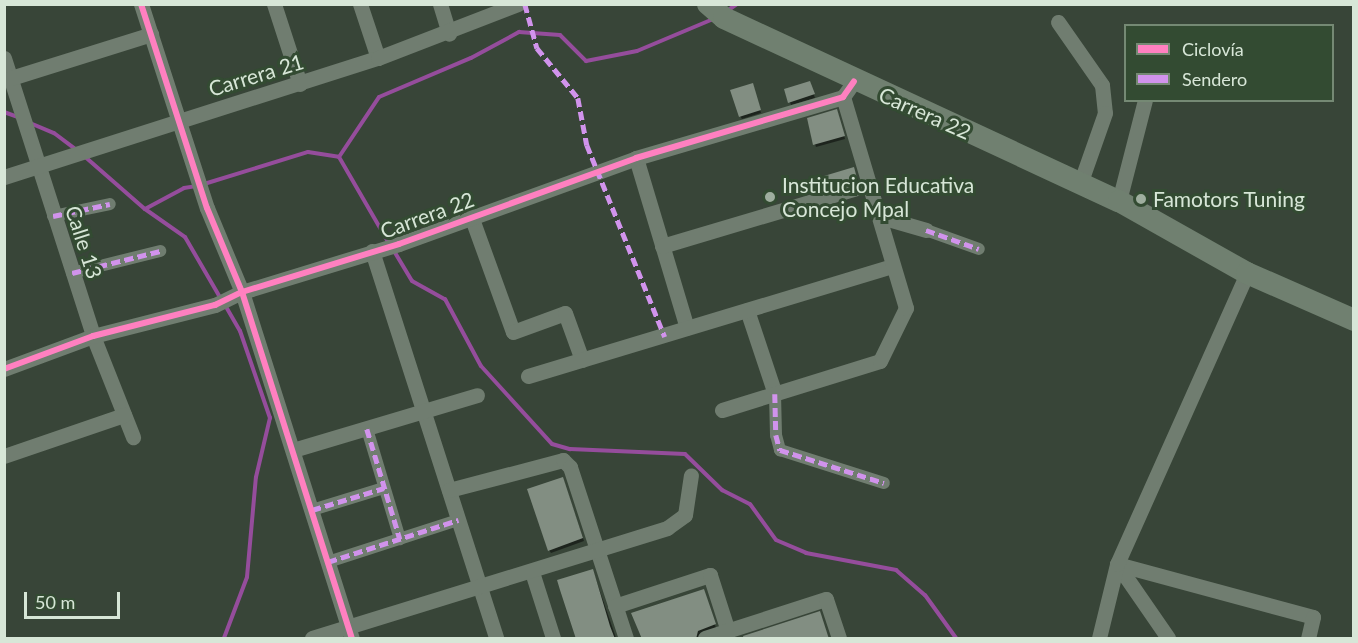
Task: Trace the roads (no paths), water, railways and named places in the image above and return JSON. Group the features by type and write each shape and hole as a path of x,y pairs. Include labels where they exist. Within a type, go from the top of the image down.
{"main road":[{"path":"715,11 848,89"},
{"name":"Carrera 22","path":"848,89 1119,201 1247,273 1353,320"}],"street":[{"path":"141,4 177,122 207,208 242,292 350,632"},
{"path":"274,4 300,84"},
{"path":"360,4 378,58"},
{"path":"440,4 449,34"},
{"name":"Carrera 21","path":"4,177 378,58 449,34 518,4"},
{"path":"1058,22 1102,85 1105,113 1080,184"},
{"path":"11,78 151,34"},
{"name":"Calle 13","path":"4,57 37,167 93,336 133,437"},
{"path":"722,410 880,361 906,308 892,267 881,217 870,184 848,89"},
{"name":"Carrera 22","path":"4,369 93,336 220,302 242,292 399,244 636,158 848,89"},
{"path":"1119,201 1144,102"},
{"path":"636,158 687,328"},
{"path":"662,246 870,184"},
{"path":"53,216 110,204"},
{"path":"471,216 513,332 565,313 582,360"},
{"path":"881,217 979,249"},
{"path":"72,273 160,250"},
{"path":"378,250 423,411 496,639"},
{"path":"528,376 892,267"},
{"path":"1100,639 1118,564 1247,273"},
{"path":"747,310 775,394 776,435 780,450 884,483"},
{"path":"293,450 477,395"},
{"path":"4,456 124,415"},
{"path":"366,429 400,539"},
{"path":"448,490 563,460 570,466 626,639"},
{"path":"312,639 350,632 479,587 597,551 682,519 691,476"},
{"path":"312,510 384,488"},
{"path":"328,562 458,520"},
{"path":"1118,564 1168,639"},
{"path":"1118,564 1313,617 1308,639"},
{"path":"532,572 554,639"},
{"path":"615,606 710,575 728,631"},
{"path":"705,639 826,599 839,639"}],"waterway":[{"path":"727,11 737,4"},
{"path":"339,157 379,97 471,58 519,32 560,35 586,61 637,51 713,19"},
{"path":"4,112 18,117"},
{"path":"30,123 54,133 75,149"},
{"path":"204,184 308,152 339,157"},
{"path":"83,155 145,209 185,237 221,299"},
{"path":"339,157 388,242"},
{"path":"145,209 184,188 196,186"},
{"path":"394,251 412,281 445,299 481,366 552,444 570,449 685,454 722,490 750,504 776,540 806,553 896,570 925,595 956,638"},
{"path":"224,638 247,577 256,477 270,418 240,331 225,305"}],"place":[{"name":"Institucion Educativa Concejo Mpal","path":"770,197"},
{"name":"Famotors Tuning","path":"1141,199"}]}
